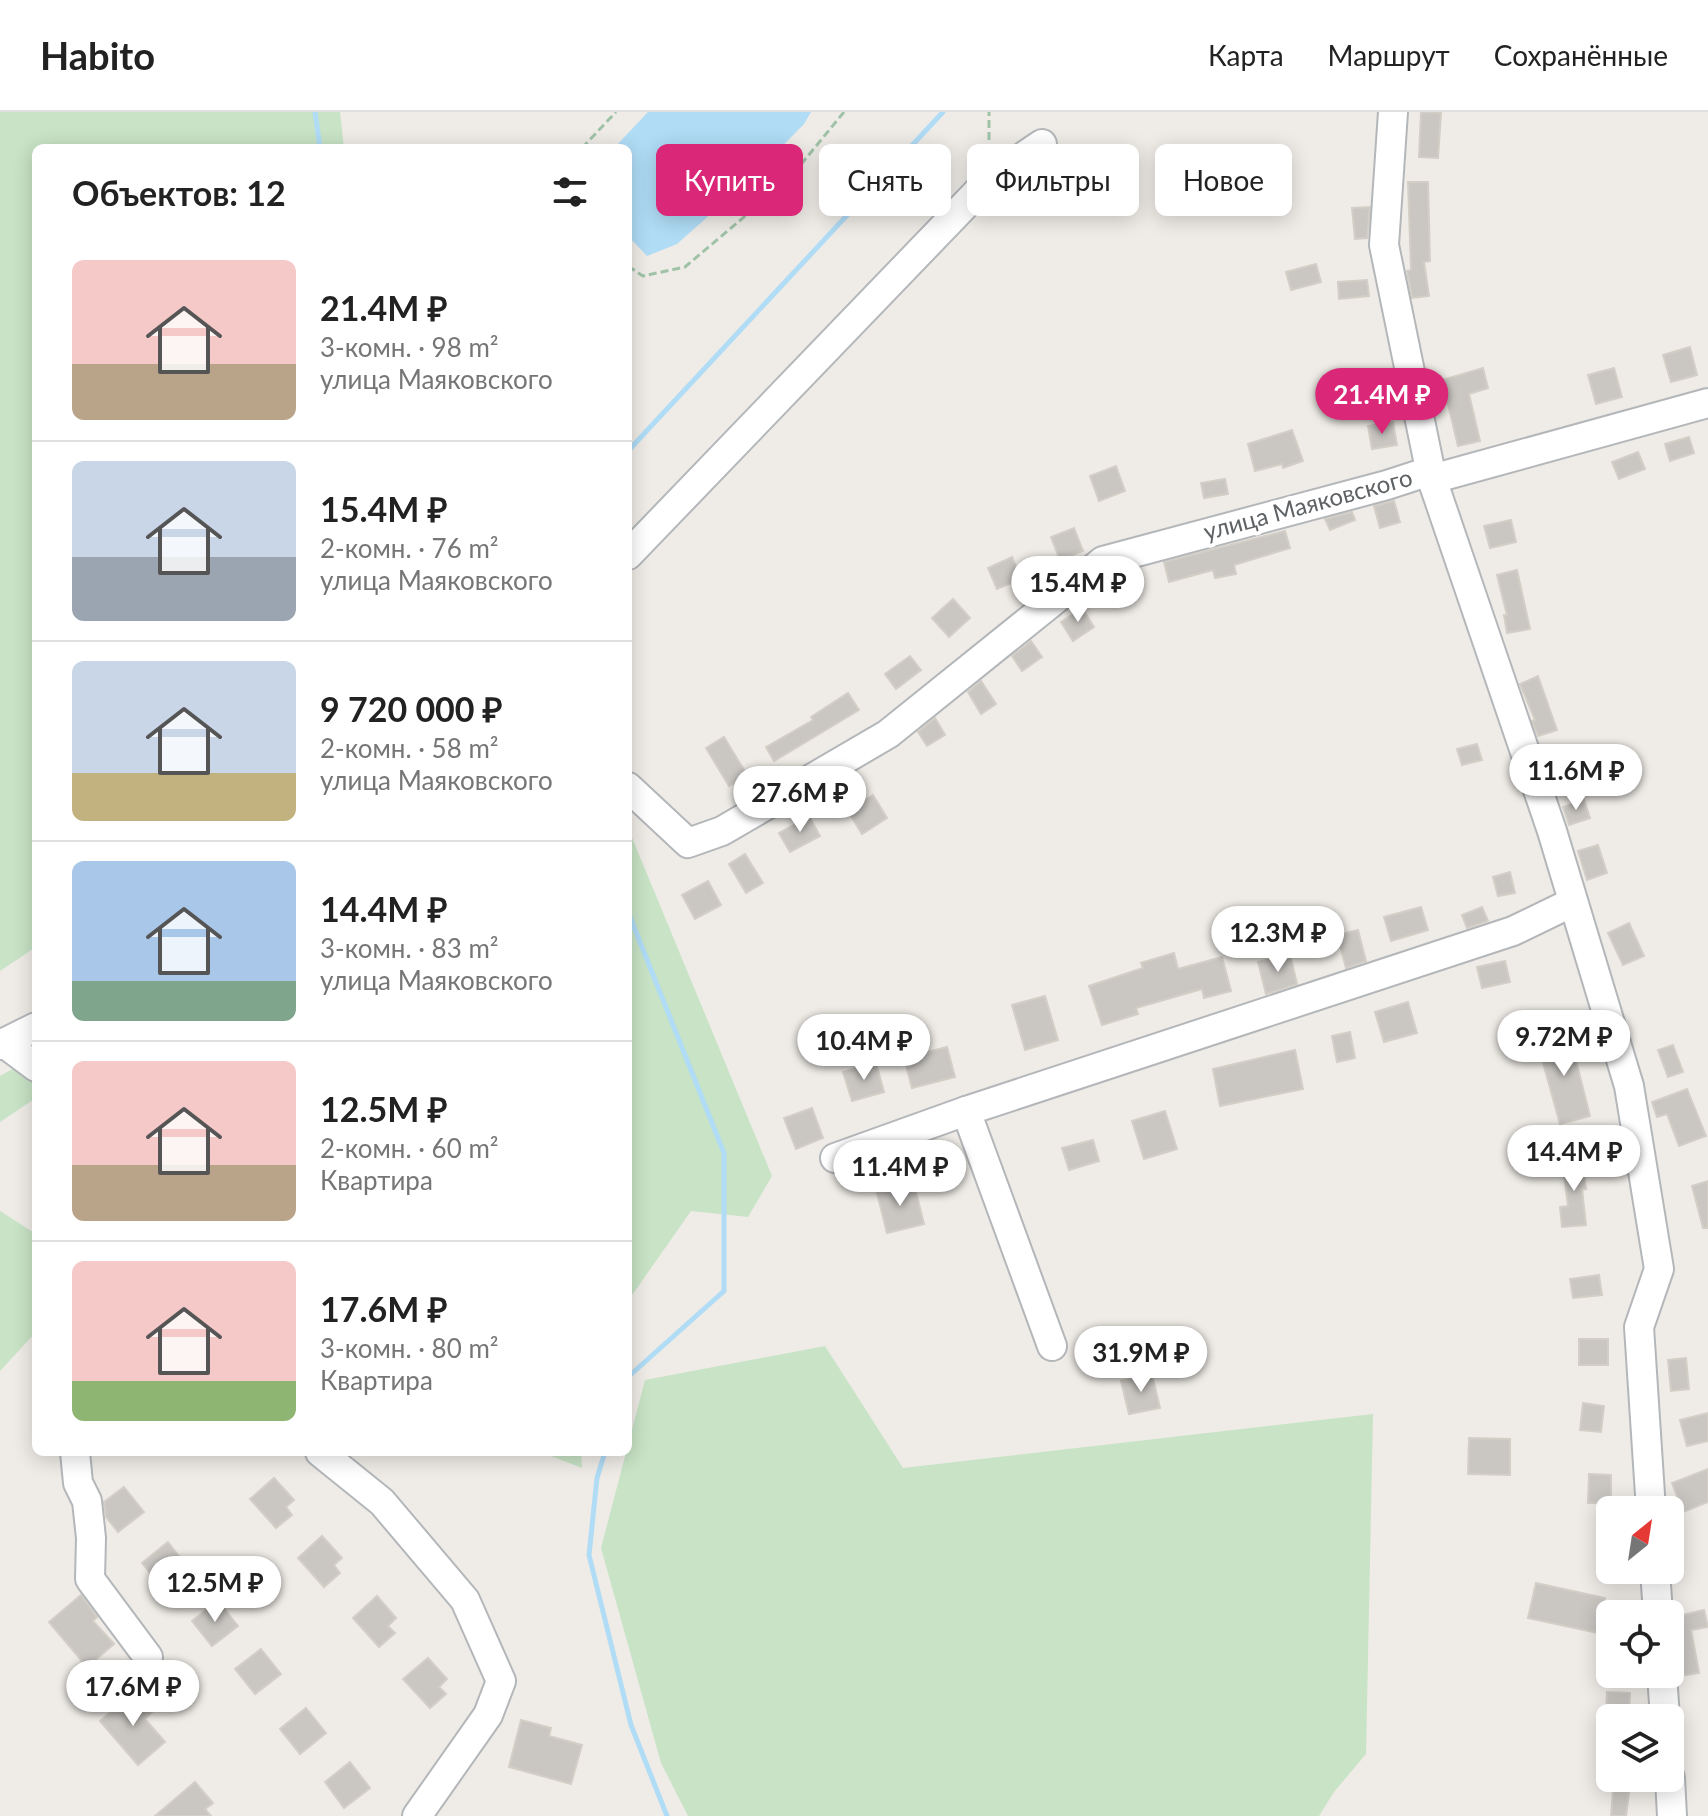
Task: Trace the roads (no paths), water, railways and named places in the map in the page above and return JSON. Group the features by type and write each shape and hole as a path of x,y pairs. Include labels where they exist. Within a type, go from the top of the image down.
{"street":[{"name":"улица Маяковского","path":"1393,112 1384,245 1431,475 1552,831 1629,1086 1659,1269 1639,1327 1650,1496"},
{"path":"632,551 967,203"},
{"name":"улица Маяковского","path":"632,791 688,843 722,831 888,734 1103,561 1708,403"},
{"path":"835,1158 966,1111 1513,931 1573,902"},
{"path":"32,1029 2,1044 32,1064"},
{"path":"966,1111 1052,1346"},
{"path":"75,1456 78,1483 87,1501 91,1538 90,1579 148,1657"},
{"path":"325,1456 382,1502 465,1600 501,1681 488,1715 417,1816"},
{"path":"1671,1792 1672,1816"}],"water":[{"path":"648,112 811,112 784,144 656,144 656,216 708,216 677,244 647,256 632,240 632,144 618,144"}],"waterway":[{"path":"315,112 319,144"},
{"path":"632,447 943,112"},
{"path":"632,922 724,1153 724,1291 632,1373"},
{"path":"604,1456 597,1478 589,1555 631,1725 667,1816"}]}
